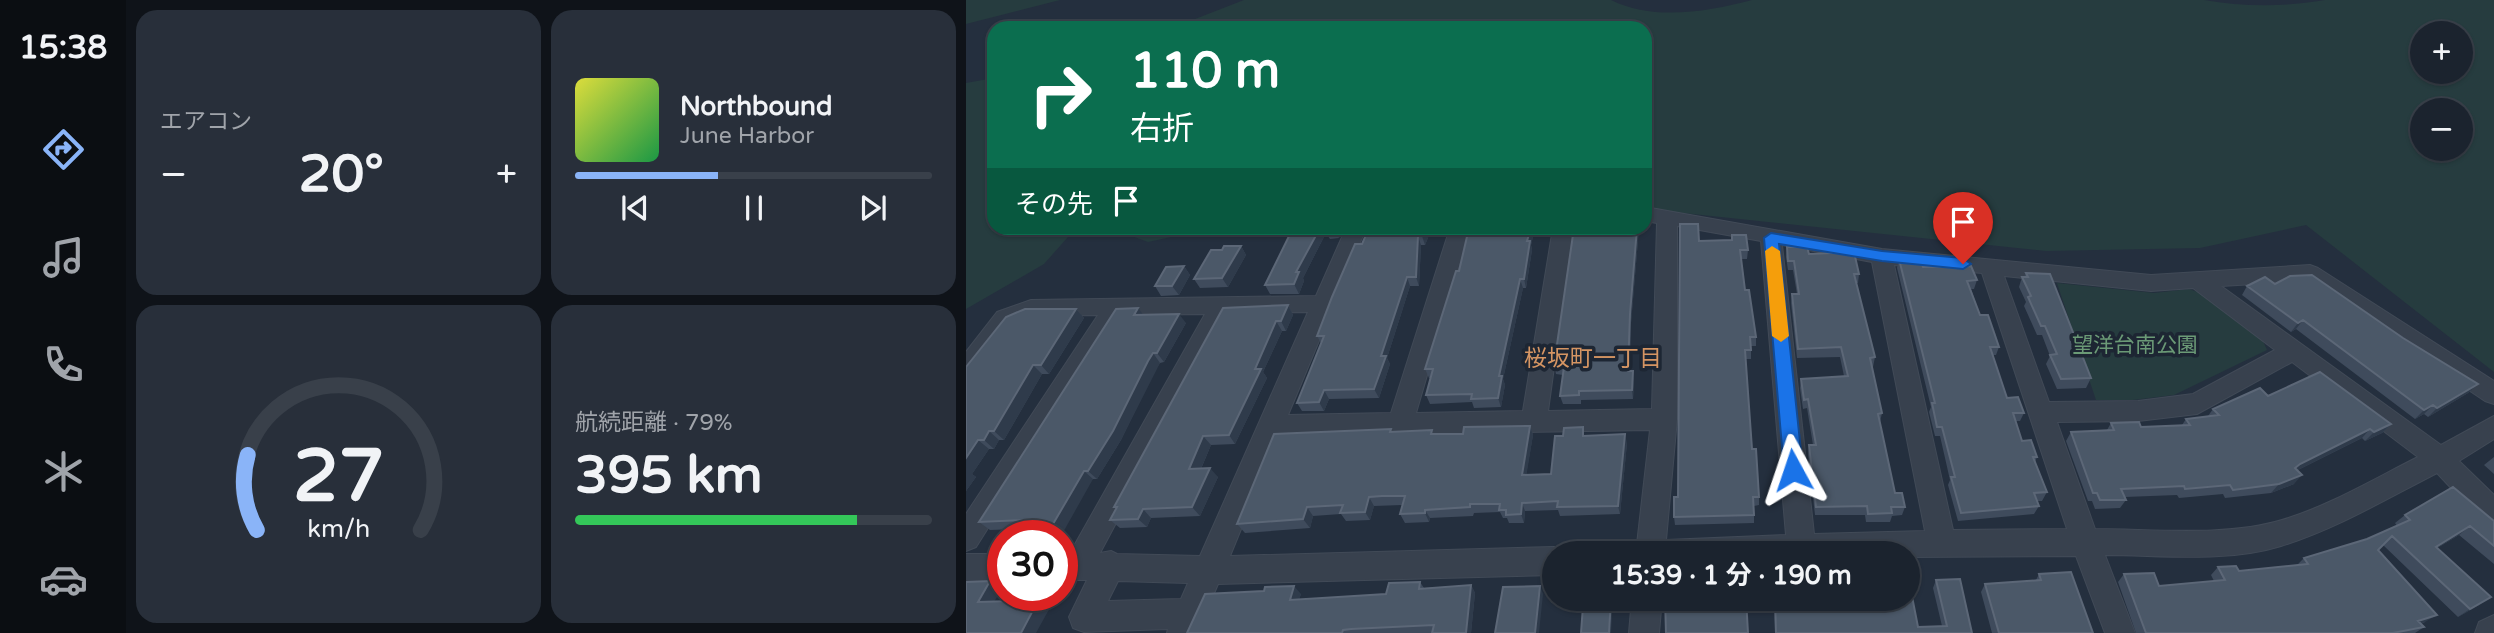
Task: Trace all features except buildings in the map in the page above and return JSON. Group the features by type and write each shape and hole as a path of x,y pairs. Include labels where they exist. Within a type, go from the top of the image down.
{"street":[{"path":"1651,541 1664,419 1656,216 1882,256 2151,283 2310,273 2494,394"},
{"path":"1111,565 1084,617 1186,623 1353,235"},
{"path":"1400,424 1458,235"},
{"path":"1534,421 1562,235"},
{"path":"1771,238 1800,541"},
{"path":"1882,256 1942,542"},
{"path":"1990,266 2085,541 2120,633"},
{"path":"2197,280 2440,458 2494,514"},
{"path":"1078,552 1222,304"},
{"path":"966,369 1005,318 1031,308 1323,304"},
{"path":"966,538 1116,306"},
{"path":"2041,412 2138,411 2197,404 2292,351"},
{"path":"1270,426 1664,419"},
{"path":"1920,543 2224,542 2279,534 2318,520 2440,458 2494,426"},
{"path":"1078,566 1209,569 1495,565 1542,562"},
{"path":"966,568 987,568"},
{"path":"1644,633 1646,611"}],"green space":[{"path":"966,0 1060,0 966,24"},
{"path":"1244,0 1611,0 1644,11 1680,12 1717,8 1752,0 2204,0 2264,5 2325,0 2494,0 2494,372 2306,225 2200,248 2046,251 1652,210 1652,21 1190,21"},
{"path":"987,79 987,235 1070,235 1044,264 966,309 966,83"},
{"path":"1129,235 1180,235 1148,242"},
{"name":"望洋台南公園","path":"2057,283 2154,293 2189,289 2203,294 2262,339 2267,350 2174,395 2133,400 2096,400"}],"slow traffic":[{"path":"1772,251 1781,336"}],"district":[{"name":"桜坂町一丁目","path":"1593,359"}],"route":[{"path":"1793,470 1771,238 1882,256 1963,264"}]}
